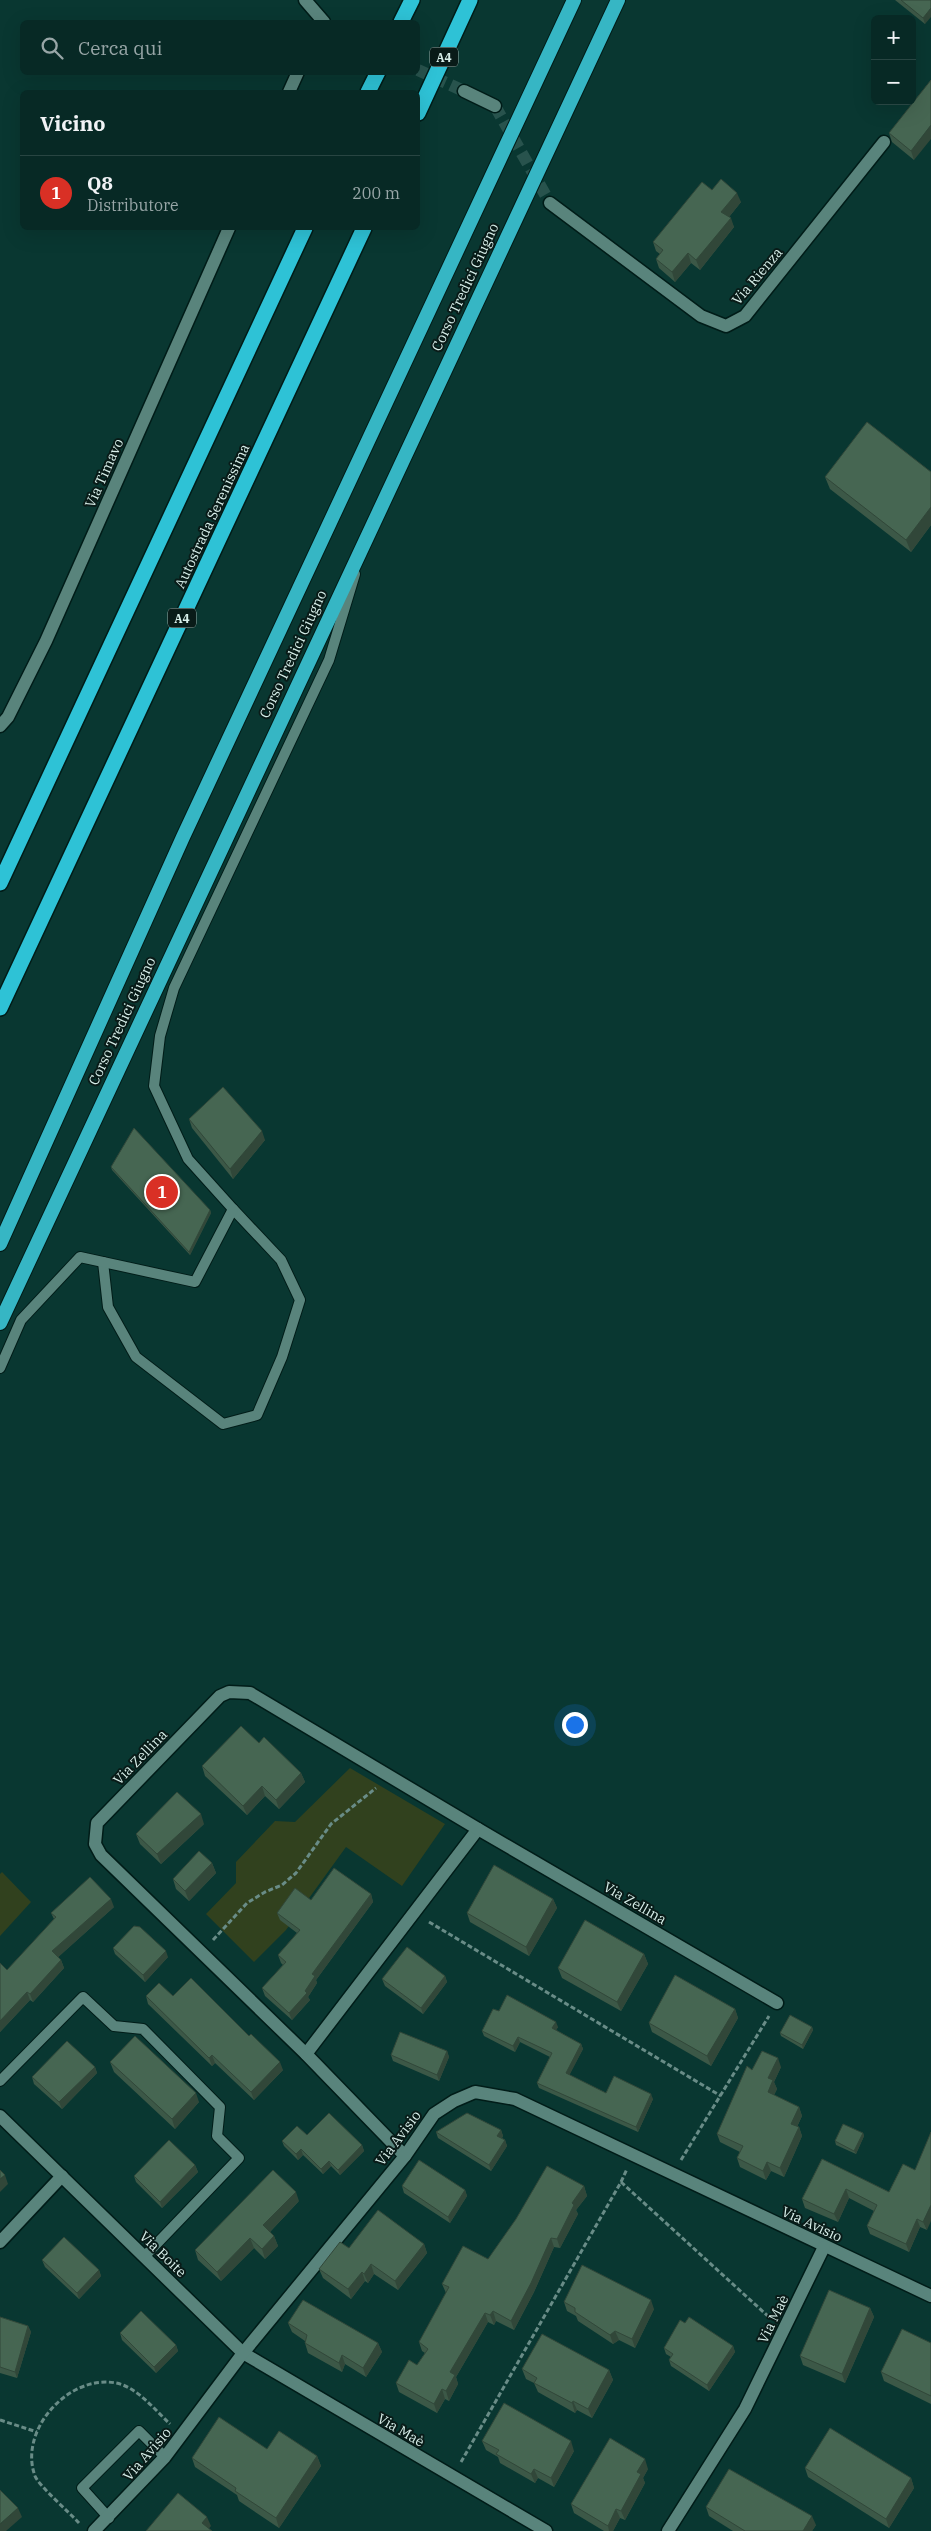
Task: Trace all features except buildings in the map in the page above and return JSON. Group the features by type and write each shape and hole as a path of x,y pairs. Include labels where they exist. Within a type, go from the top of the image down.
{"highway":[{"path":"402,20 412,0"},
{"name":"A4","path":"420,109 470,0"},
{"name":"Corso Tredici Giugno","path":"0,1244 187,828 574,0"},
{"name":"Corso Tredici Giugno","path":"0,1323 618,0"},
{"path":"369,90 376,75"},
{"path":"0,884 304,230"},
{"name":"Autostrada Serenissima","path":"0,1008 363,230"}],"street":[{"path":"305,0 321,20"},
{"path":"290,90 297,75"},
{"path":"464,91 495,106"},
{"name":"Via Rienza","path":"550,203 701,316 726,326 745,316 884,142"},
{"name":"Via Timavo","path":"0,726 8,717 46,641 228,230"},
{"name":"Via Zellina","path":"404,2156 306,2054 100,1855 95,1844 97,1824 220,1696 229,1692 250,1693 391,1778 777,2003"},
{"path":"306,2054 478,1829"},
{"name":"Via Avisio","path":"94,2531 109,2518 165,2457 243,2353 404,2156 434,2114 454,2101 475,2092 515,2099 824,2247 931,2296"},
{"name":"Via Boite","path":"0,2116 243,2353"},
{"path":"0,2242 62,2176"},
{"name":"Via Maè","path":"668,2531 745,2409 824,2247"},
{"name":"Via Maè","path":"243,2353 546,2531"}],"lane":[{"path":"103,1262 108,1307 136,1357 223,1424 257,1415 282,1357 300,1300 281,1260 188,1159 154,1086 160,1036 174,988 329,660 369,530"},
{"path":"0,1368 21,1320 80,1257 195,1282 233,1209"},
{"path":"0,2081 83,1997 114,2026 143,2028 220,2107 217,2136 239,2158 144,2257"},
{"path":"109,2518 82,2488 139,2431 165,2457"}],"path":[{"path":"200,1953 247,1903 265,1892 282,1885 296,1873 330,1824 348,1808 391,1778"},
{"path":"414,1914 720,2096"},
{"path":"672,2175 777,2003"},
{"path":"452,2477 620,2182 784,2330"},
{"path":"80,2524 36,2478 31,2460 37,2432 57,2402 78,2388 98,2382 117,2383 137,2393 182,2436"},
{"path":"0,2420 37,2432"}],"green space":[{"path":"350,1768 445,1824 402,1886 346,1847 286,1930 254,1962 206,1914 236,1883 236,1862 275,1821 295,1822"},
{"path":"2,1872 31,1902 0,1936 0,1874"}],"tunnel":[{"path":"420,71 464,91"},
{"path":"495,106 550,203"}],"place":[{"name":"Q8","path":"162,1192"}]}
